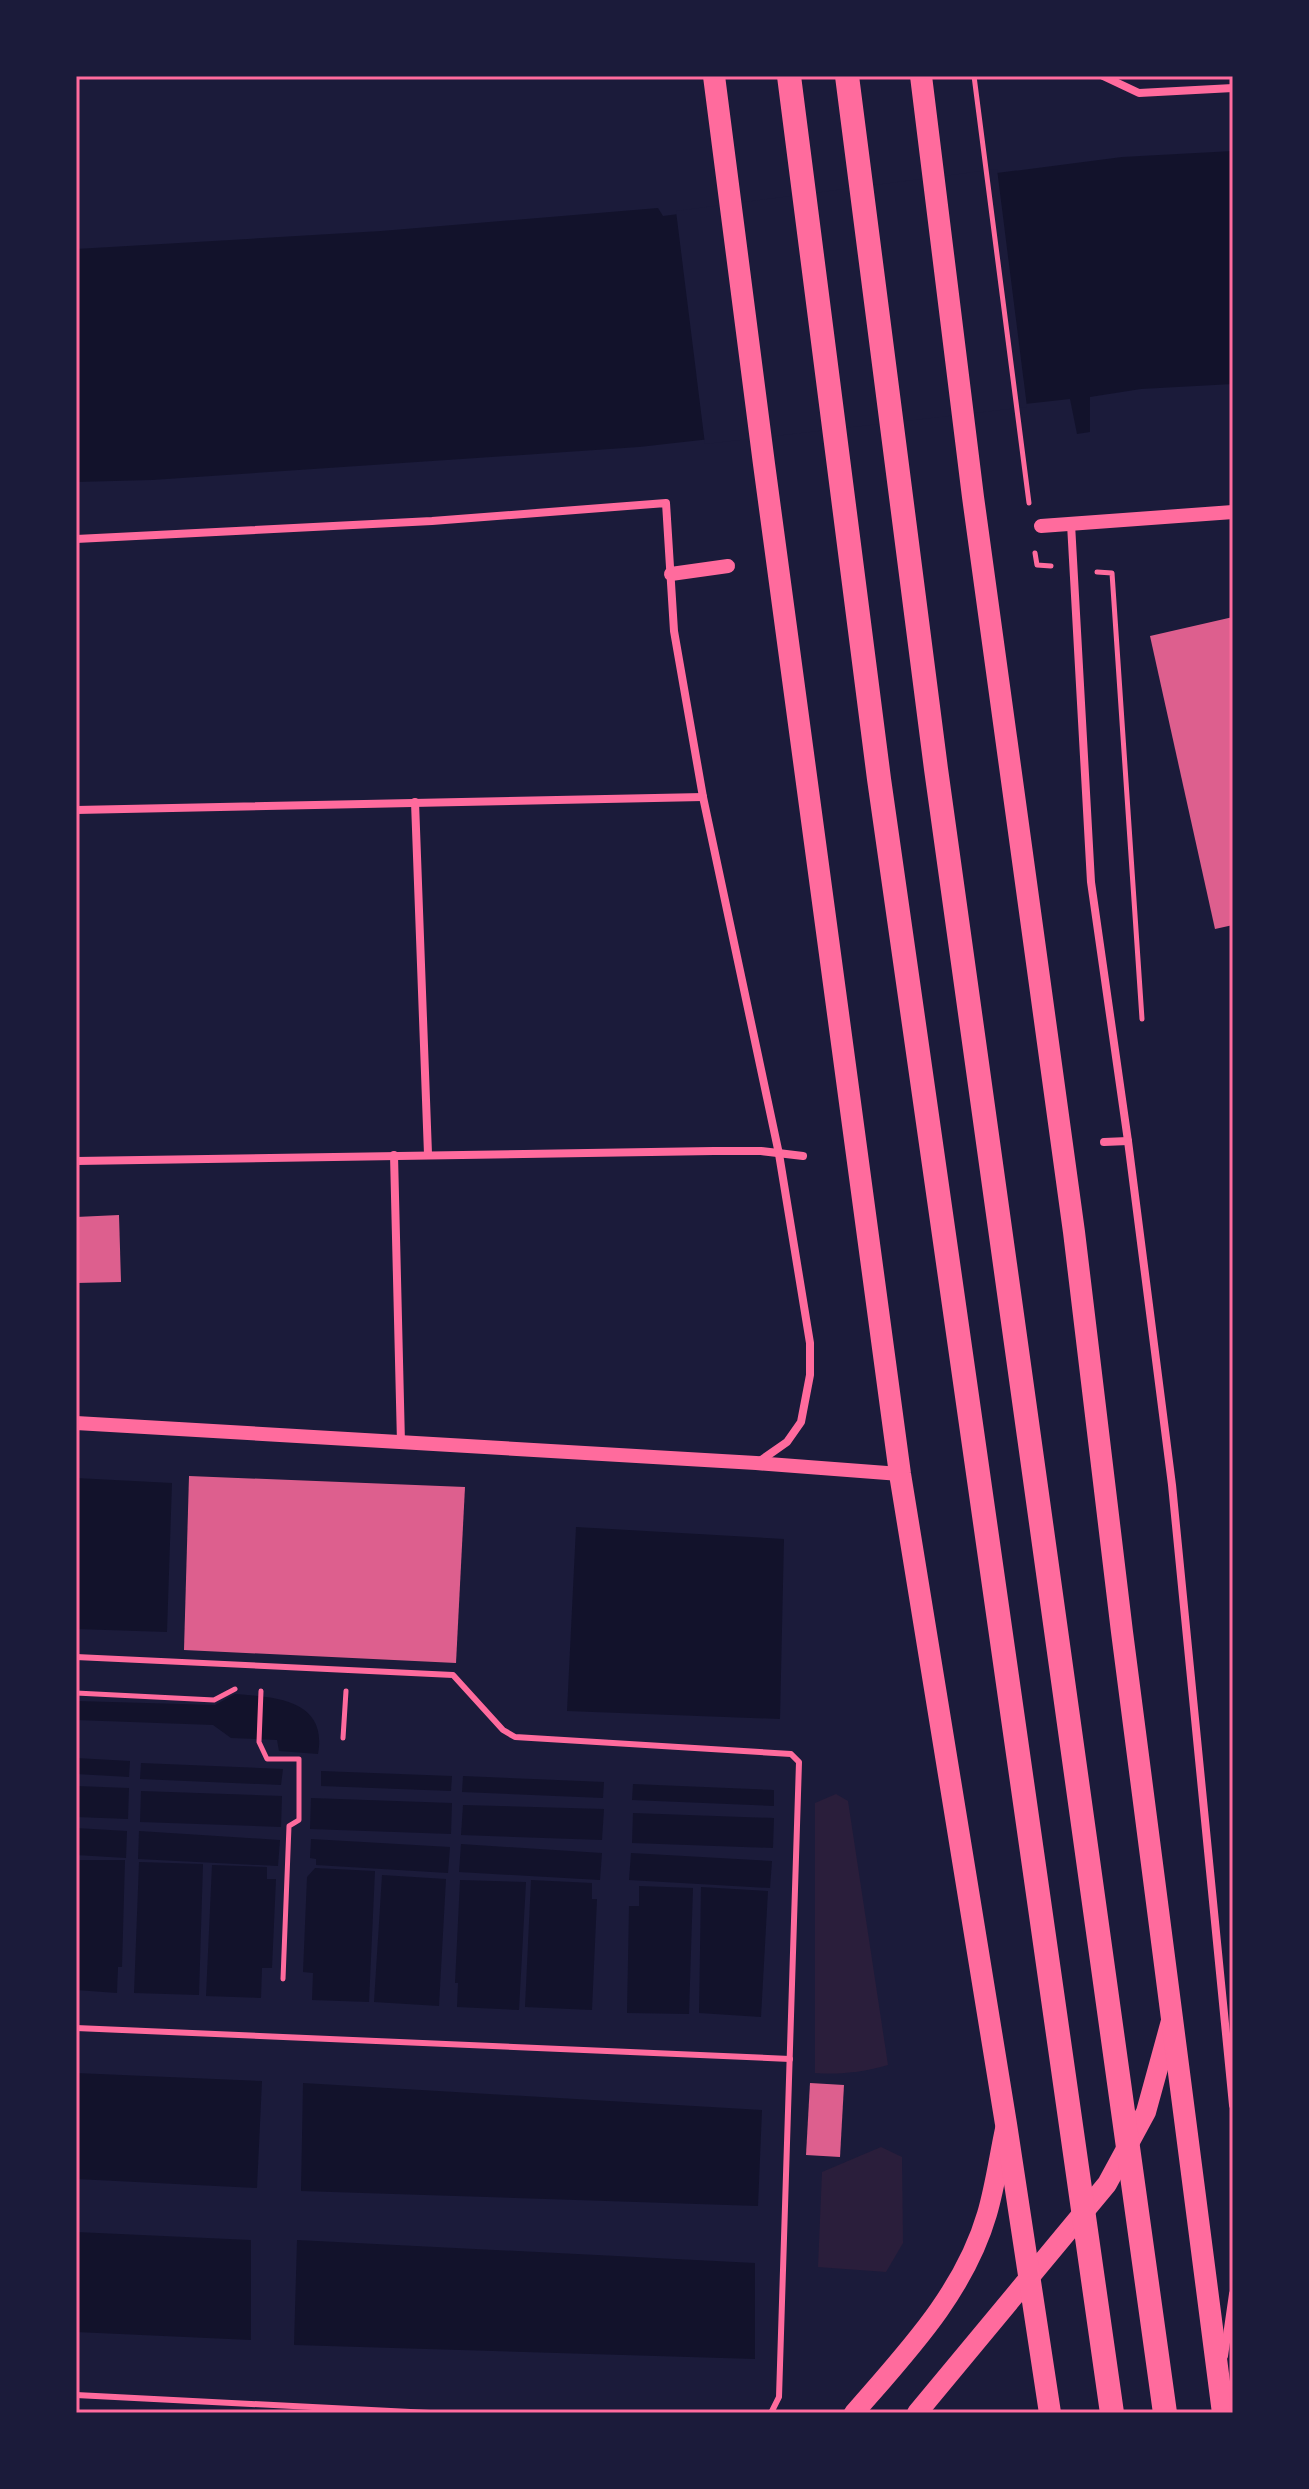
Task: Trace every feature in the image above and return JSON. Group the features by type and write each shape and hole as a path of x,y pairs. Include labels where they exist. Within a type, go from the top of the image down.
{"highway":[{"path":"714,76 900,1474 1050,2413"},
{"path":"789,76 879,779 1112,2413"},
{"path":"847,76 936,769 1165,2413"},
{"path":"921,76 973,497 1074,1232 1122,1632 1223,2413"}],"main road":[{"path":"917,2413 1107,2184 1146,2112 1172,2017"},
{"path":"854,2413 917,2341 956,2283 987,2215 1006,2124"}],"street":[{"path":"1103,76 1139,93 1233,88"},
{"path":"76,539 432,521 666,503 674,631 703,797 779,1154 811,1359 801,1422 787,1442 756,1463"},
{"path":"1041,526 1233,512"},
{"path":"1071,523 1091,882 1172,1485 1233,2105"},
{"path":"671,574 728,566"},
{"path":"76,810 703,797"},
{"path":"415,802 428,1154"},
{"path":"1104,1142 1128,1141"},
{"path":"76,1161 714,1151 761,1151 803,1156"},
{"path":"394,1155 401,1443"},
{"path":"76,1423 900,1474"},
{"path":"1220,2384 1233,2294"}],"lane":[{"path":"76,1657 453,1675 503,1730 515,1737 791,1754 799,1762 779,2397 771,2413"},
{"path":"76,2028 790,2059"},
{"path":"76,2395 430,2413"}],"path":[{"path":"343,1738 347,1670"},
{"path":"76,1693 214,1700 233,1689 246,1690"},
{"path":"259,1694 259,1742 267,1759 299,1759 299,1820 289,1826 283,1979"}],"shaded area":[{"path":"1233,151 1233,384 1141,389 1090,397 1090,432 1077,434 1070,399 639,447 152,480 76,482 76,249 381,231 658,208 663,216 1122,157"},
{"path":"76,1478 172,1483 167,1632 76,1629"},
{"path":"576,1527 784,1539 780,1719 567,1711"},
{"path":"235,1694 295,1704 315,1722 319,1736 318,1754 279,1751 277,1740 231,1738 213,1725 76,1720 77,1701 215,1705"},
{"path":"76,1758 130,1761 129,1777 76,1774"},
{"path":"141,1763 283,1769 281,1785 140,1779"},
{"path":"321,1771 452,1776 451,1791 321,1786"},
{"path":"463,1776 604,1782 603,1798 462,1792"},
{"path":"633,1784 774,1790 774,1806 632,1800"},
{"path":"76,1786 129,1788 128,1819 76,1817"},
{"path":"141,1791 282,1796 281,1827 140,1822"},
{"path":"836,1794 848,1801 888,2065 833,2074 815,2073 815,1803"},
{"path":"311,1798 452,1803 451,1834 310,1829"},
{"path":"463,1805 604,1809 602,1840 461,1835"},
{"path":"633,1813 774,1818 773,1848 632,1843"},
{"path":"76,1828 127,1831 126,1858 76,1855"},
{"path":"139,1831 280,1840 278,1866 138,1859"},
{"path":"311,1839 450,1847 448,1873 316,1865 316,1859 310,1858"},
{"path":"461,1844 602,1853 600,1880 459,1872"},
{"path":"631,1853 772,1861 770,1888 629,1880"},
{"path":"76,1860 125,1860 122,1967 118,1967 117,1993 76,1990"},
{"path":"139,1862 203,1864 199,1995 134,1993"},
{"path":"212,1865 267,1867 267,1879 276,1879 272,1968 262,1968 261,1998 206,1996"},
{"path":"315,1868 375,1871 369,2002 312,2000 313,1973 303,1972 307,1877"},
{"path":"382,1875 446,1879 439,2006 374,2002"},
{"path":"460,1880 526,1882 519,2010 457,2007 458,1983 455,1983"},
{"path":"531,1880 592,1883 592,1899 597,1899 592,2010 525,2007"},
{"path":"639,1886 693,1888 689,2014 627,2013 629,1906 639,1906"},
{"path":"701,1887 768,1891 761,2017 699,2013"},
{"path":"76,2073 262,2081 257,2188 76,2179"},
{"path":"303,2083 762,2110 758,2206 301,2191"},
{"path":"881,2147 902,2157 903,2243 886,2272 818,2267 822,2172"},
{"path":"76,2232 251,2240 251,2340 76,2332"},
{"path":"297,2240 755,2263 755,2359 294,2345"}],"pier":[{"path":"997,169 1027,407 705,444 676,211"}],"building":[{"path":"1233,617 1233,925 1215,929 1150,636"},
{"path":"119,1215 121,1282 76,1283 76,1217"},
{"path":"189,1476 465,1487 456,1663 184,1650"},
{"path":"810,2083 844,2085 840,2157 806,2155"}]}
